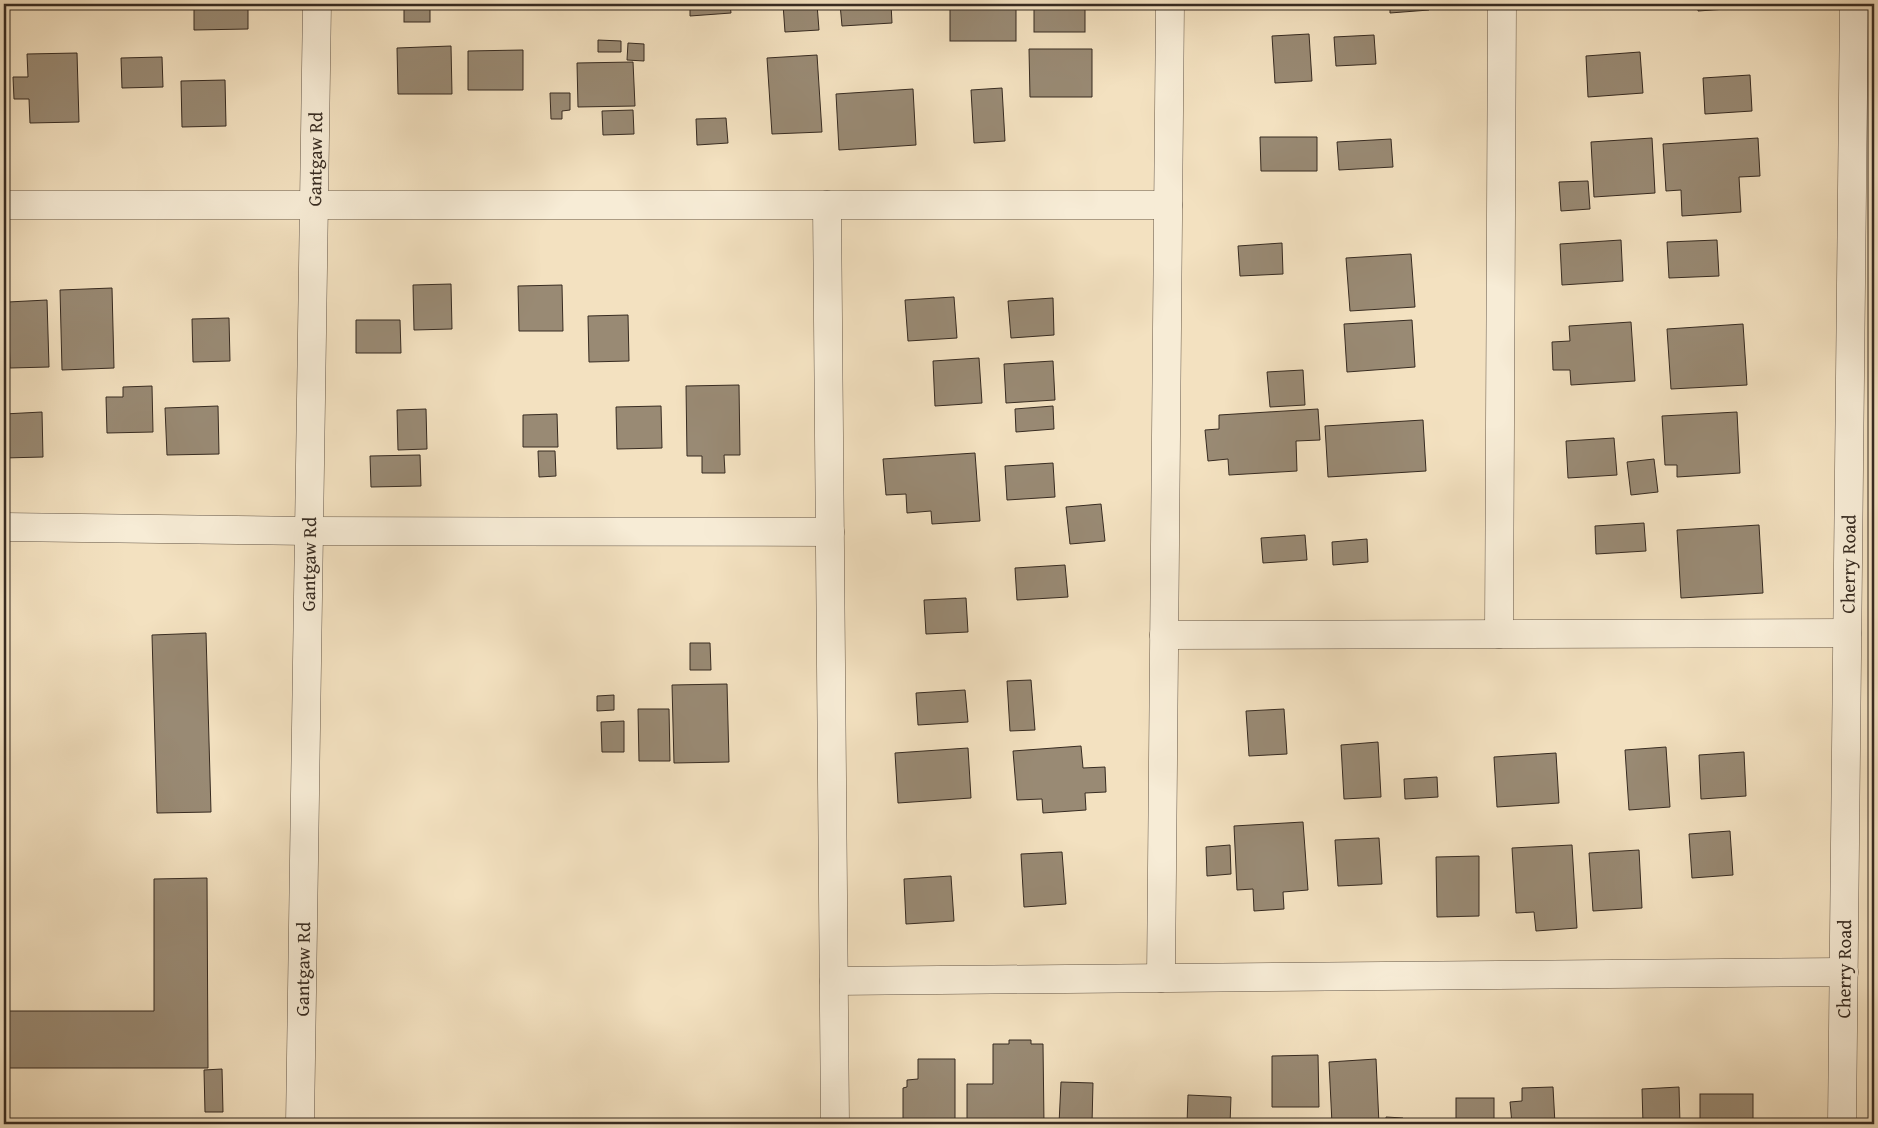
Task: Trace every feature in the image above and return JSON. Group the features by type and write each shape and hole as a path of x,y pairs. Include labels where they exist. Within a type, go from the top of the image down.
{"street":[{"name":"Gantgaw Rd","path":"300,1124 317,4"},
{"path":"1161,978 1170,4"},
{"path":"1499,634 1502,4"},
{"name":"Cherry Road","path":"1842,1124 1854,4"},
{"path":"4,205 1168,205"},
{"path":"827,205 835,1124"},
{"path":"4,527 309,531 830,532"},
{"path":"1164,635 1847,634"},
{"path":"834,981 1844,972"}],"building":[{"path":"194,4 248,4 248,29 194,30"},
{"path":"404,4 430,4 430,22 404,22"},
{"path":"690,4 730,4 731,13 690,16"},
{"path":"783,4 817,4 819,30 785,32"},
{"path":"840,4 891,4 892,23 842,26"},
{"path":"950,4 1016,4 1016,41 950,41"},
{"path":"1034,4 1085,4 1085,32 1034,32"},
{"path":"1390,4 1428,4 1429,10 1390,13"},
{"path":"1698,4 1754,4 1755,7 1698,11"},
{"path":"1309,34 1312,81 1275,83 1272,36"},
{"path":"1374,35 1376,64 1336,66 1334,37"},
{"path":"598,40 621,41 621,52 598,52"},
{"path":"628,43 644,44 644,61 627,60"},
{"path":"451,46 452,94 398,94 397,48"},
{"path":"1029,49 1092,49 1092,97 1030,97"},
{"path":"523,50 523,90 468,90 468,51"},
{"path":"1640,52 1643,93 1588,97 1586,56"},
{"path":"77,53 79,122 30,123 29,99 14,99 13,77 28,77 27,54"},
{"path":"817,55 822,132 772,134 767,58"},
{"path":"162,57 163,87 122,88 121,58"},
{"path":"633,62 635,106 578,107 577,63"},
{"path":"1750,75 1752,111 1705,114 1703,78"},
{"path":"225,80 226,126 182,127 181,81"},
{"path":"1002,88 1005,141 974,143 971,90"},
{"path":"913,89 916,145 839,150 836,94"},
{"path":"550,93 570,93 570,110 562,111 562,119 551,119"},
{"path":"633,110 634,134 603,135 602,111"},
{"path":"726,118 728,143 697,145 696,119"},
{"path":"1260,137 1317,137 1317,171 1261,171"},
{"path":"1652,138 1655,193 1594,197 1591,142"},
{"path":"1758,138 1760,176 1739,177 1741,212 1682,216 1681,190 1666,191 1663,144"},
{"path":"1391,139 1393,167 1339,170 1337,142"},
{"path":"1588,181 1590,209 1561,211 1559,182"},
{"path":"1621,240 1623,281 1562,285 1560,244"},
{"path":"1717,240 1719,276 1669,278 1667,242"},
{"path":"1282,243 1283,274 1240,276 1238,246"},
{"path":"1411,254 1415,307 1350,311 1346,258"},
{"path":"451,284 452,329 414,330 413,285"},
{"path":"562,285 563,331 519,331 518,286"},
{"path":"112,288 114,368 62,370 60,290"},
{"path":"954,297 957,338 908,341 905,300"},
{"path":"1053,298 1054,335 1011,338 1008,301"},
{"path":"47,300 49,367 10,368 8,302"},
{"path":"628,315 629,361 589,362 588,316"},
{"path":"229,318 230,361 193,362 192,319"},
{"path":"356,320 400,320 401,353 356,353"},
{"path":"1412,320 1415,367 1347,372 1344,324"},
{"path":"1631,322 1635,381 1571,385 1570,370 1553,370 1552,342 1570,341 1569,326"},
{"path":"1743,324 1747,385 1671,389 1667,329"},
{"path":"4,333 5,366 4,366"},
{"path":"979,358 982,403 935,406 933,361"},
{"path":"1053,361 1055,400 1006,403 1004,364"},
{"path":"1303,370 1305,405 1270,407 1267,372"},
{"path":"739,385 740,455 724,455 725,473 702,473 702,456 687,456 686,386"},
{"path":"152,386 153,432 107,433 106,397 123,397 123,387"},
{"path":"218,406 219,454 167,455 165,408"},
{"path":"661,406 662,448 617,449 616,407"},
{"path":"1053,406 1054,429 1016,432 1015,409"},
{"path":"426,409 427,449 398,450 397,410"},
{"path":"1318,409 1320,440 1296,441 1297,471 1229,475 1228,459 1208,461 1205,430 1219,429 1219,415"},
{"path":"42,412 43,457 4,458 4,414"},
{"path":"1737,412 1740,473 1677,477 1677,465 1665,465 1662,416"},
{"path":"557,414 558,447 523,447 523,415"},
{"path":"1423,420 1426,471 1328,477 1325,426"},
{"path":"1614,438 1617,475 1568,478 1566,441"},
{"path":"538,451 555,451 556,476 539,477"},
{"path":"975,453 980,521 932,524 931,511 907,513 906,494 886,495 883,459"},
{"path":"420,455 421,486 371,487 370,456"},
{"path":"1654,459 1658,492 1631,495 1627,462"},
{"path":"1053,463 1055,497 1007,500 1005,466"},
{"path":"1101,504 1105,541 1070,544 1066,507"},
{"path":"1644,523 1646,551 1596,554 1595,526"},
{"path":"1759,525 1763,593 1681,598 1677,530"},
{"path":"1305,535 1307,560 1263,563 1261,538"},
{"path":"1367,539 1368,562 1333,565 1332,542"},
{"path":"1065,565 1068,597 1017,600 1015,568"},
{"path":"966,598 968,632 926,634 924,600"},
{"path":"206,633 211,812 157,813 152,635"},
{"path":"690,643 710,643 711,670 690,670"},
{"path":"1031,680 1035,730 1010,731 1007,681"},
{"path":"727,684 729,762 674,763 672,685"},
{"path":"965,690 968,722 918,725 916,693"},
{"path":"614,695 614,710 597,711 597,696"},
{"path":"638,709 669,709 670,761 639,761"},
{"path":"1284,709 1287,754 1249,756 1246,711"},
{"path":"624,721 624,752 602,752 601,722"},
{"path":"1378,742 1381,797 1344,799 1341,745"},
{"path":"1081,746 1083,768 1105,767 1106,792 1085,793 1086,810 1043,813 1042,799 1017,800 1013,751"},
{"path":"1666,747 1670,807 1629,810 1625,750"},
{"path":"968,748 971,798 898,803 895,753"},
{"path":"1744,752 1746,796 1701,799 1699,755"},
{"path":"1556,753 1559,803 1497,807 1494,757"},
{"path":"1437,777 1438,797 1405,799 1404,779"},
{"path":"1303,822 1308,890 1283,892 1284,909 1254,911 1253,889 1237,890 1234,826"},
{"path":"1730,831 1733,875 1692,878 1689,834"},
{"path":"1379,838 1382,884 1338,886 1335,840"},
{"path":"1230,845 1231,874 1207,876 1206,847"},
{"path":"1572,845 1577,928 1536,931 1534,912 1516,913 1512,848"},
{"path":"1639,850 1642,908 1593,911 1589,853"},
{"path":"1062,852 1066,904 1024,907 1021,854"},
{"path":"1479,856 1479,916 1437,917 1436,857"},
{"path":"951,876 954,921 906,924 904,879"},
{"path":"207,878 208,1068 4,1068 4,1011 154,1011 154,879"},
{"path":"1009,1040 1031,1040 1031,1044 1043,1044 1044,1124 994,1124 994,1119 967,1119 967,1084 993,1084 993,1044 1009,1044"},
{"path":"1318,1055 1319,1107 1272,1107 1272,1056"},
{"path":"918,1059 955,1059 955,1124 903,1124 903,1088 907,1087 907,1080 918,1079"},
{"path":"1376,1059 1379,1124 1332,1124 1329,1062"},
{"path":"222,1069 223,1112 205,1112 204,1070"},
{"path":"1061,1082 1093,1083 1092,1124 1059,1124"},
{"path":"1553,1087 1555,1124 1512,1124 1510,1102 1522,1101 1522,1088"},
{"path":"1679,1087 1680,1124 1643,1124 1642,1089"},
{"path":"1700,1094 1753,1094 1753,1124 1700,1124"},
{"path":"1188,1095 1231,1097 1230,1124 1187,1124"},
{"path":"1456,1098 1494,1098 1494,1124 1456,1124"},
{"path":"1386,1117 1403,1118 1403,1124 1386,1124"}]}
